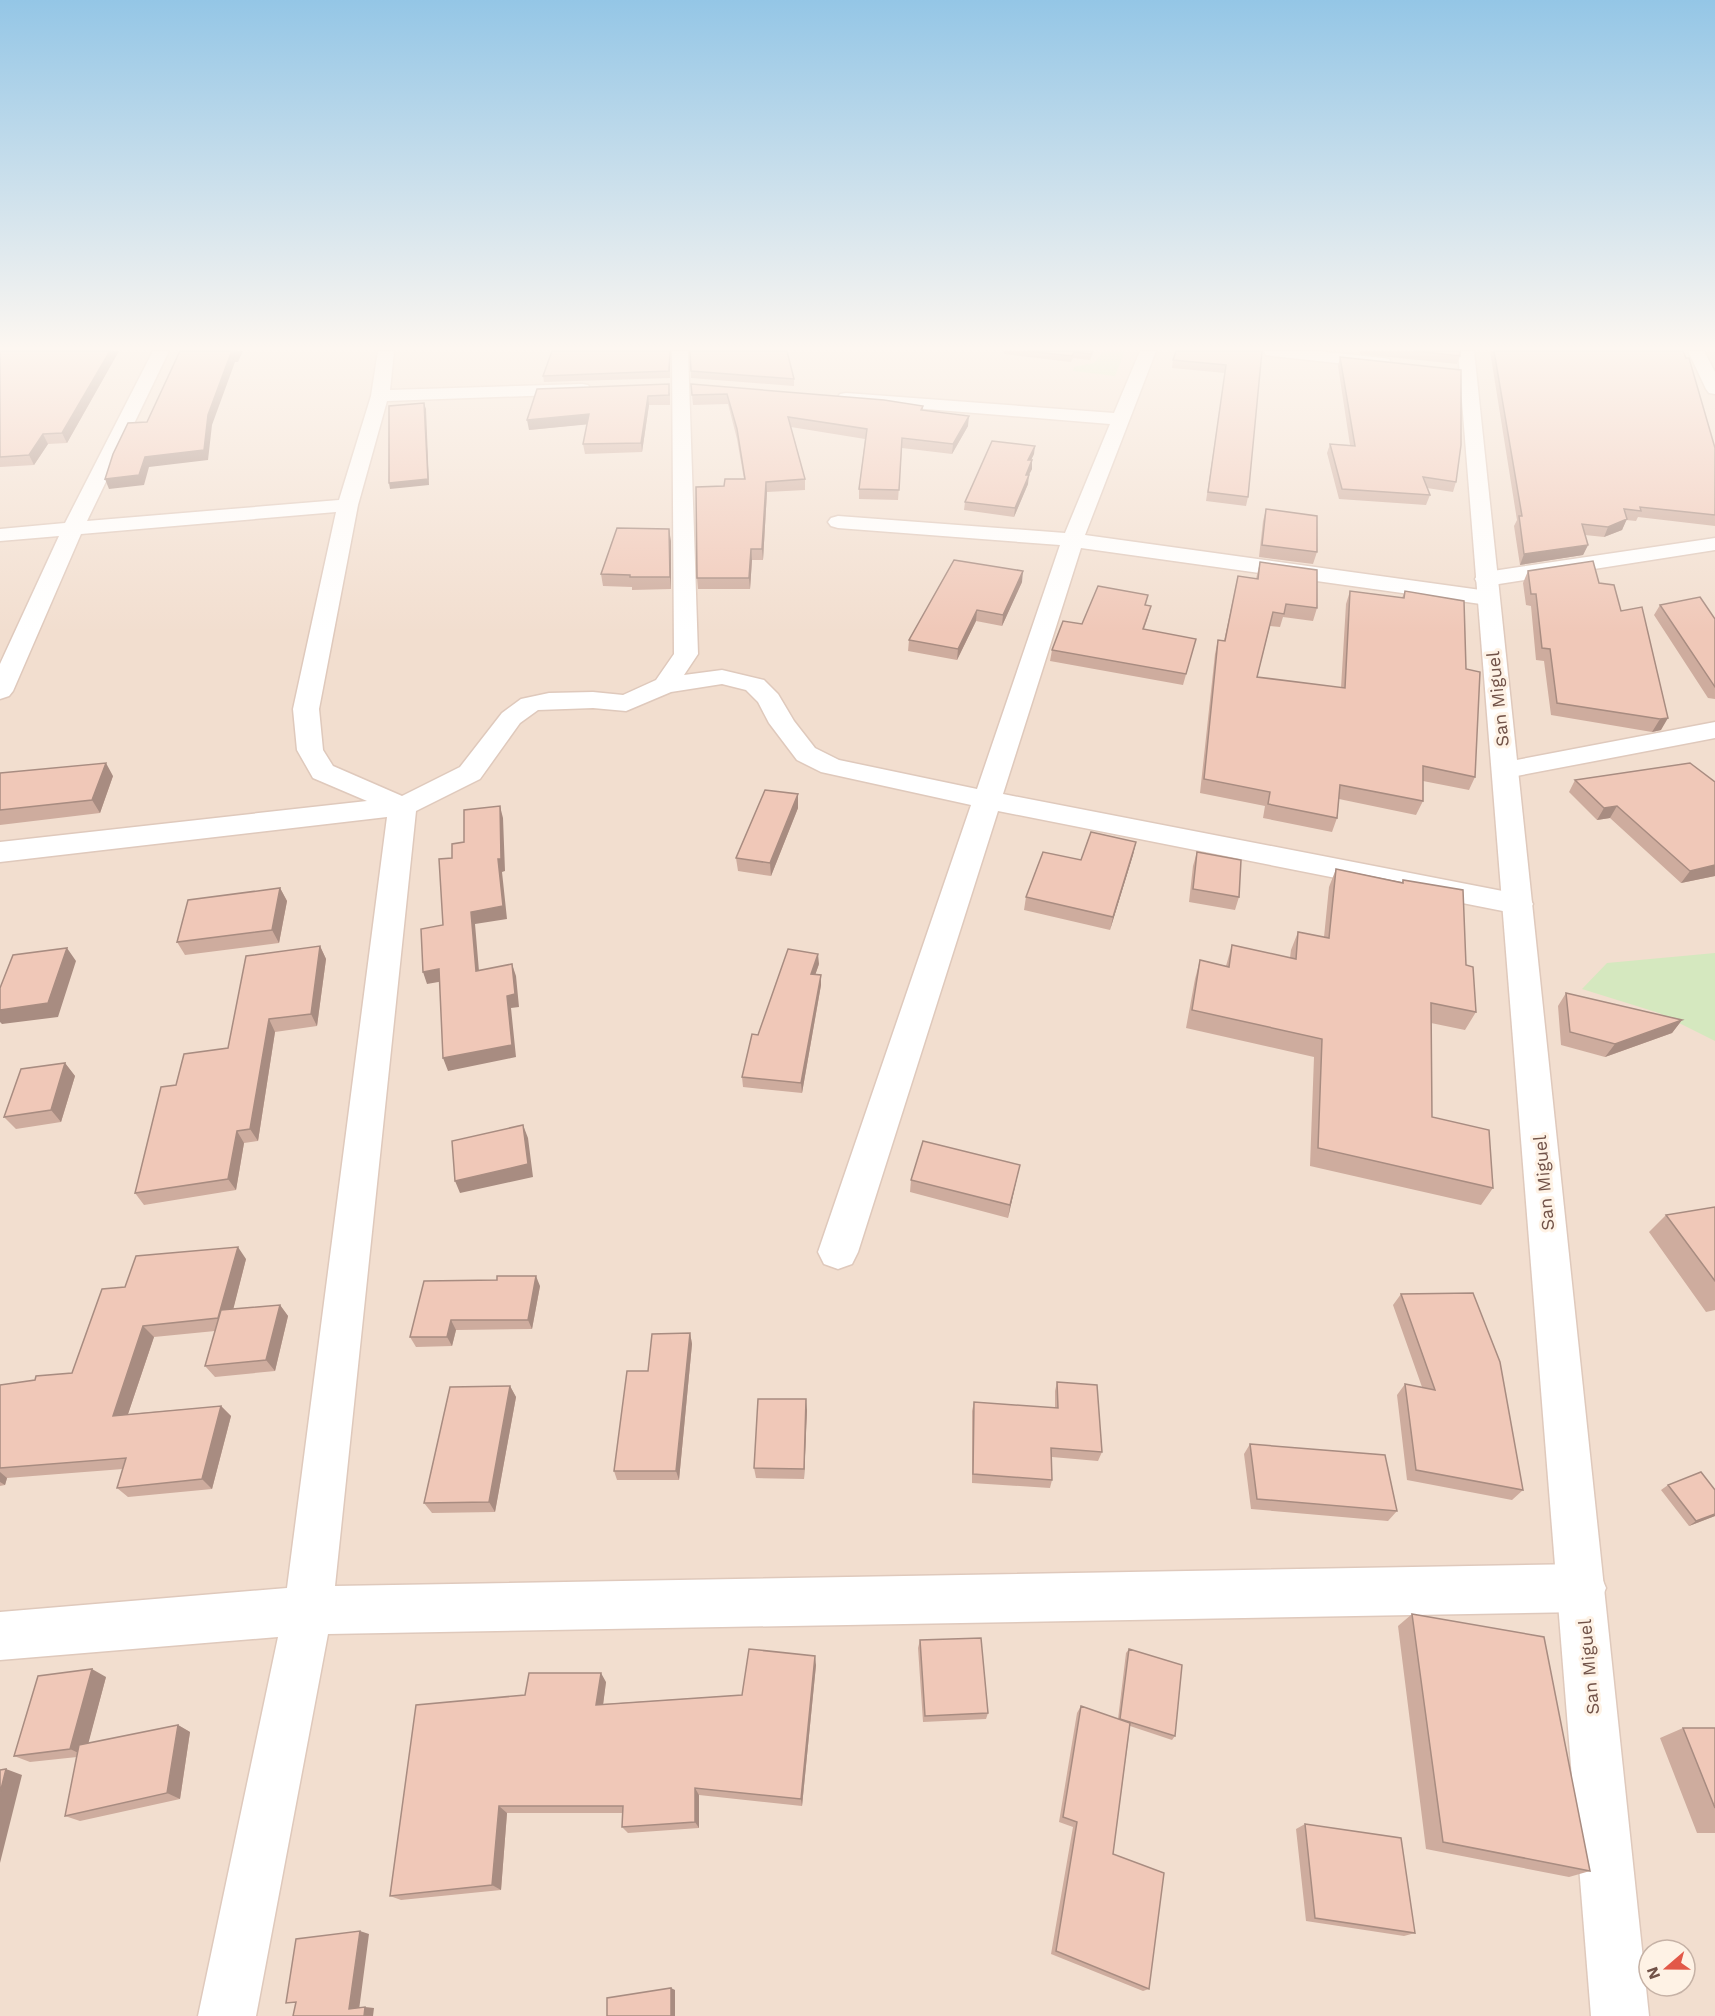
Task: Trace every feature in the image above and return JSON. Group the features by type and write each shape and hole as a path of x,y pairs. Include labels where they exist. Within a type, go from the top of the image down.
{"street":[{"path":"0,691 73,529 114,445"},
{"path":"366,445 348,505 306,709 310,750 323,772 402,806"},
{"path":"665,685 686,654 682,445"},
{"path":"838,1252 1073,540 1110,445"},
{"name":"San Miguel","path":"1470,445 1506,770 1620,2016"},
{"path":"0,536 348,505"},
{"path":"838,522 1073,540 1487,589 1715,544"},
{"path":"0,852 402,806 433,793 470,773 511,718 530,705 549,701 593,700 626,703 665,685 722,677 755,685 769,699 782,723 806,754 831,766 987,800 1518,904"},
{"path":"1506,770 1715,730"},
{"path":"227,2016 308,1610 402,806"},
{"path":"0,1636 308,1610 1582,1588"}],"shaded area":[{"path":"0,445 1715,445 1715,2016 0,2016"}],"green space":[{"path":"1715,953 1715,1041 1659,1013 1582,989 1607,963"}],"building":[{"path":"0,445 36,445 29,455 0,457"},
{"path":"117,445 205,445 204,450 145,457 139,475 105,479"},
{"path":"389,445 426,445 428,479 389,483"},
{"path":"740,445 796,445 805,479 766,482 762,549 751,549 749,578 697,578 696,487 724,486 725,479 745,479"},
{"path":"865,445 902,445 899,490 859,489"},
{"path":"990,445 1035,446 1028,460 1032,460 1026,475 1029,475 1015,508 965,502"},
{"path":"1215,445 1253,445 1248,497 1208,492"},
{"path":"1330,445 1461,445 1456,482 1423,477 1430,495 1342,489"},
{"path":"1510,445 1714,445 1715,515 1640,507 1641,511 1624,509 1627,519 1608,527 1582,524 1588,545 1524,554 1519,516 1522,516"},
{"path":"1266,509 1317,516 1317,552 1262,545"},
{"path":"617,528 669,529 670,577 601,574"},
{"path":"954,560 1023,571 1003,615 977,610 958,649 909,640"},
{"path":"1593,561 1599,583 1614,585 1621,611 1642,607 1668,718 1660,719 1557,703 1550,649 1542,648 1536,594 1531,594 1528,571"},
{"path":"1260,562 1317,570 1317,608 1286,604 1284,614 1273,612 1257,677 1345,688 1350,591 1404,598 1405,591 1464,601 1466,669 1480,672 1475,777 1423,766 1423,801 1340,785 1337,818 1268,804 1270,792 1204,779 1218,640 1225,641 1238,576 1258,579"},
{"path":"1098,586 1148,595 1145,605 1151,606 1143,629 1196,639 1186,674 1052,650 1063,621 1082,624"},
{"path":"1700,597 1715,619 1715,687 1660,605"},
{"path":"106,763 92,800 0,810 0,773"},
{"path":"1690,763 1715,782 1715,865 1690,871 1617,806 1604,808 1575,780"},
{"path":"765,790 798,794 770,863 736,858"},
{"path":"500,806 501,859 498,859 503,906 471,912 476,971 512,964 515,994 507,996 512,1045 443,1058 439,969 423,972 421,929 443,925 439,859 452,858 452,844 464,842 464,810"},
{"path":"1091,832 1136,842 1113,917 1026,897 1043,852 1081,860"},
{"path":"1197,852 1241,860 1239,897 1193,889"},
{"path":"1336,869 1403,883 1403,880 1463,890 1466,965 1473,967 1476,1012 1431,1003 1432,1117 1489,1130 1493,1188 1318,1148 1322,1039 1192,1010 1200,960 1229,967 1232,945 1296,959 1298,932 1329,938"},
{"path":"280,888 272,930 177,942 188,900"},
{"path":"320,946 311,1014 269,1019 250,1129 237,1131 228,1179 135,1193 161,1087 176,1085 184,1054 228,1048 246,956"},
{"path":"67,948 48,1003 0,1010 0,988 13,955"},
{"path":"788,949 818,954 811,974 821,975 801,1083 742,1077 752,1034 758,1035"},
{"path":"1566,993 1682,1020 1615,1044 1570,1032"},
{"path":"65,1063 51,1110 4,1117 21,1069"},
{"path":"523,1125 528,1164 455,1181 452,1141"},
{"path":"923,1141 1020,1165 1010,1205 911,1180"},
{"path":"1715,1207 1715,1281 1666,1215"},
{"path":"238,1247 218,1318 143,1326 113,1416 221,1406 202,1479 117,1488 126,1458 0,1468 0,1385 35,1380 36,1376 72,1373 102,1289 125,1287 136,1256"},
{"path":"497,1276 536,1276 528,1320 451,1320 447,1337 410,1337 424,1281 497,1280"},
{"path":"1473,1293 1500,1362 1523,1490 1416,1470 1405,1384 1435,1390 1401,1294"},
{"path":"280,1305 266,1360 205,1366 221,1310"},
{"path":"690,1333 676,1471 614,1471 627,1371 648,1371 652,1334"},
{"path":"1057,1382 1097,1385 1102,1452 1051,1448 1052,1480 973,1474 974,1402 1058,1408"},
{"path":"510,1386 489,1502 424,1503 450,1387"},
{"path":"758,1399 806,1399 804,1469 754,1468"},
{"path":"1250,1444 1385,1455 1397,1511 1257,1499"},
{"path":"1701,1472 1715,1490 1715,1514 1696,1521 1668,1485"},
{"path":"1412,1614 1544,1637 1590,1871 1443,1842"},
{"path":"981,1638 988,1713 925,1716 920,1640"},
{"path":"749,1649 815,1656 801,1799 695,1788 695,1822 622,1827 623,1806 499,1806 492,1885 390,1896 416,1705 525,1695 529,1673 601,1673 596,1705 742,1695"},
{"path":"1129,1649 1182,1665 1175,1736 1120,1719"},
{"path":"92,1669 70,1749 14,1756 38,1676"},
{"path":"1081,1706 1130,1723 1113,1854 1164,1873 1149,1989 1056,1951 1077,1822 1063,1817"},
{"path":"178,1725 167,1793 65,1816 79,1745"},
{"path":"1683,1728 1715,1728 1715,1808"},
{"path":"6,1769 0,1793 0,1770"},
{"path":"1305,1824 1401,1838 1415,1933 1315,1918"},
{"path":"360,1931 349,2009 365,2007 364,2016 293,2016 296,2002 286,2003 296,1939"},
{"path":"671,1988 671,2016 607,2016 607,1998"}]}
